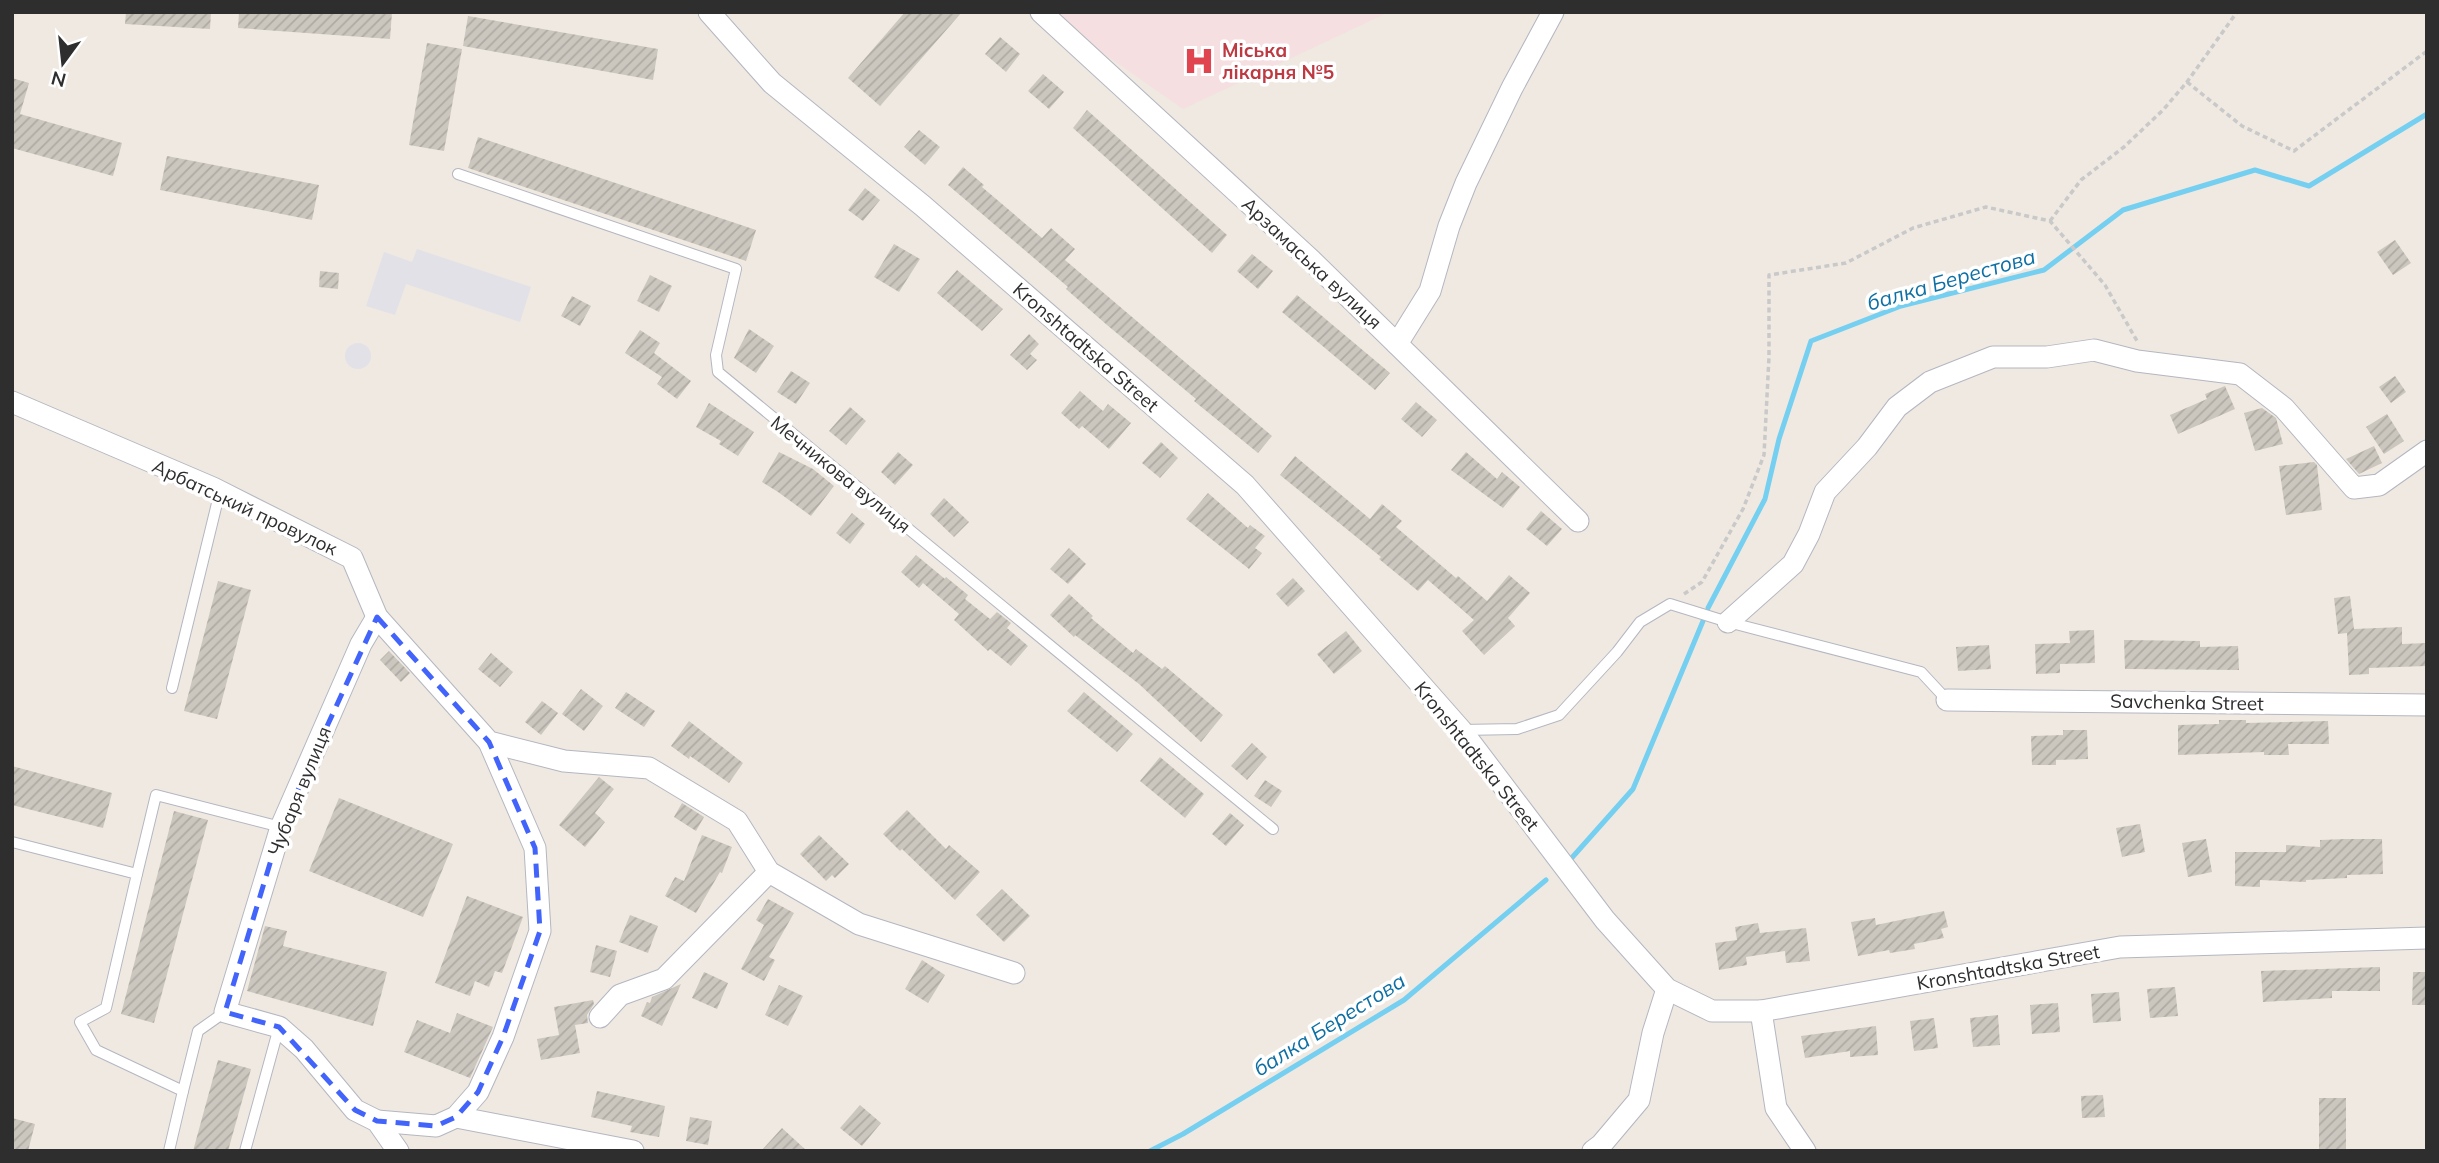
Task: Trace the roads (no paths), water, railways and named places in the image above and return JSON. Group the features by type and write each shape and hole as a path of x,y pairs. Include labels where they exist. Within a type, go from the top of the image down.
{"street":[{"name":"Kronshtadtska Street","path":"709,12 772,83 923,206 1245,485 1461,730 1605,920 1667,989 1712,1011 1761,1011 2120,947 2427,938"},
{"name":"Арзамаська вулиця","path":"1041,12 1311,260 1578,521"},
{"path":"1397,344 1430,290 1466,183 1553,12"},
{"path":"1728,622 1793,564 1809,534 1825,492 1867,447 1897,407 1930,382 1993,357 2047,357 2094,350 2187,369 2241,374 2284,408 2354,488 2379,485 2427,451"},
{"name":"Арбатський провулок","path":"12,402 220,491 352,558 377,617 489,742 535,848 540,931 503,1037 478,1091 456,1117"},
{"name":"Чубаря вулиця","path":"225,1012 281,827 361,644 377,617"},
{"name":"Savchenka Street","path":"1947,700 2427,705"},
{"path":"489,742 564,761 649,768 737,821 769,872 859,924 1014,973"},
{"path":"600,1017 620,995 664,979 769,872"},
{"path":"1593,1151 1639,1100 1653,1033 1667,989"},
{"path":"1761,1011 1776,1108 1805,1151"},
{"path":"225,1012 279,1027 304,1049 355,1110 377,1121 436,1126 456,1117 633,1151"},
{"path":"377,1121 398,1151"}],"lane":[{"name":"Мечникова вулиця","path":"458,174 736,269 716,355 718,372 1273,829"},
{"path":"172,688 220,491"},
{"path":"1461,730 1517,729 1559,715 1617,652 1640,622 1670,604 1728,622 1921,672 1947,700"},
{"path":"183,1091 96,1050 80,1022 106,1008 156,795 281,827"},
{"path":"12,842 137,874"},
{"path":"169,1151 198,1031 225,1012"},
{"path":"245,1151 279,1027"}],"waterway":[{"name":"балка Берестова","path":"1708,608 1765,499 1779,439 1811,341 1901,306 2044,270 2123,210 2255,170 2309,186 2427,114"},
{"name":"балка Берестова","path":"1569,861 1633,789 1703,621"},
{"name":"балка Берестова","path":"1150,1151 1183,1134 1404,1000 1546,880"}],"place":[{"name":"Міська лікарня №5","path":"1199,61"}]}
